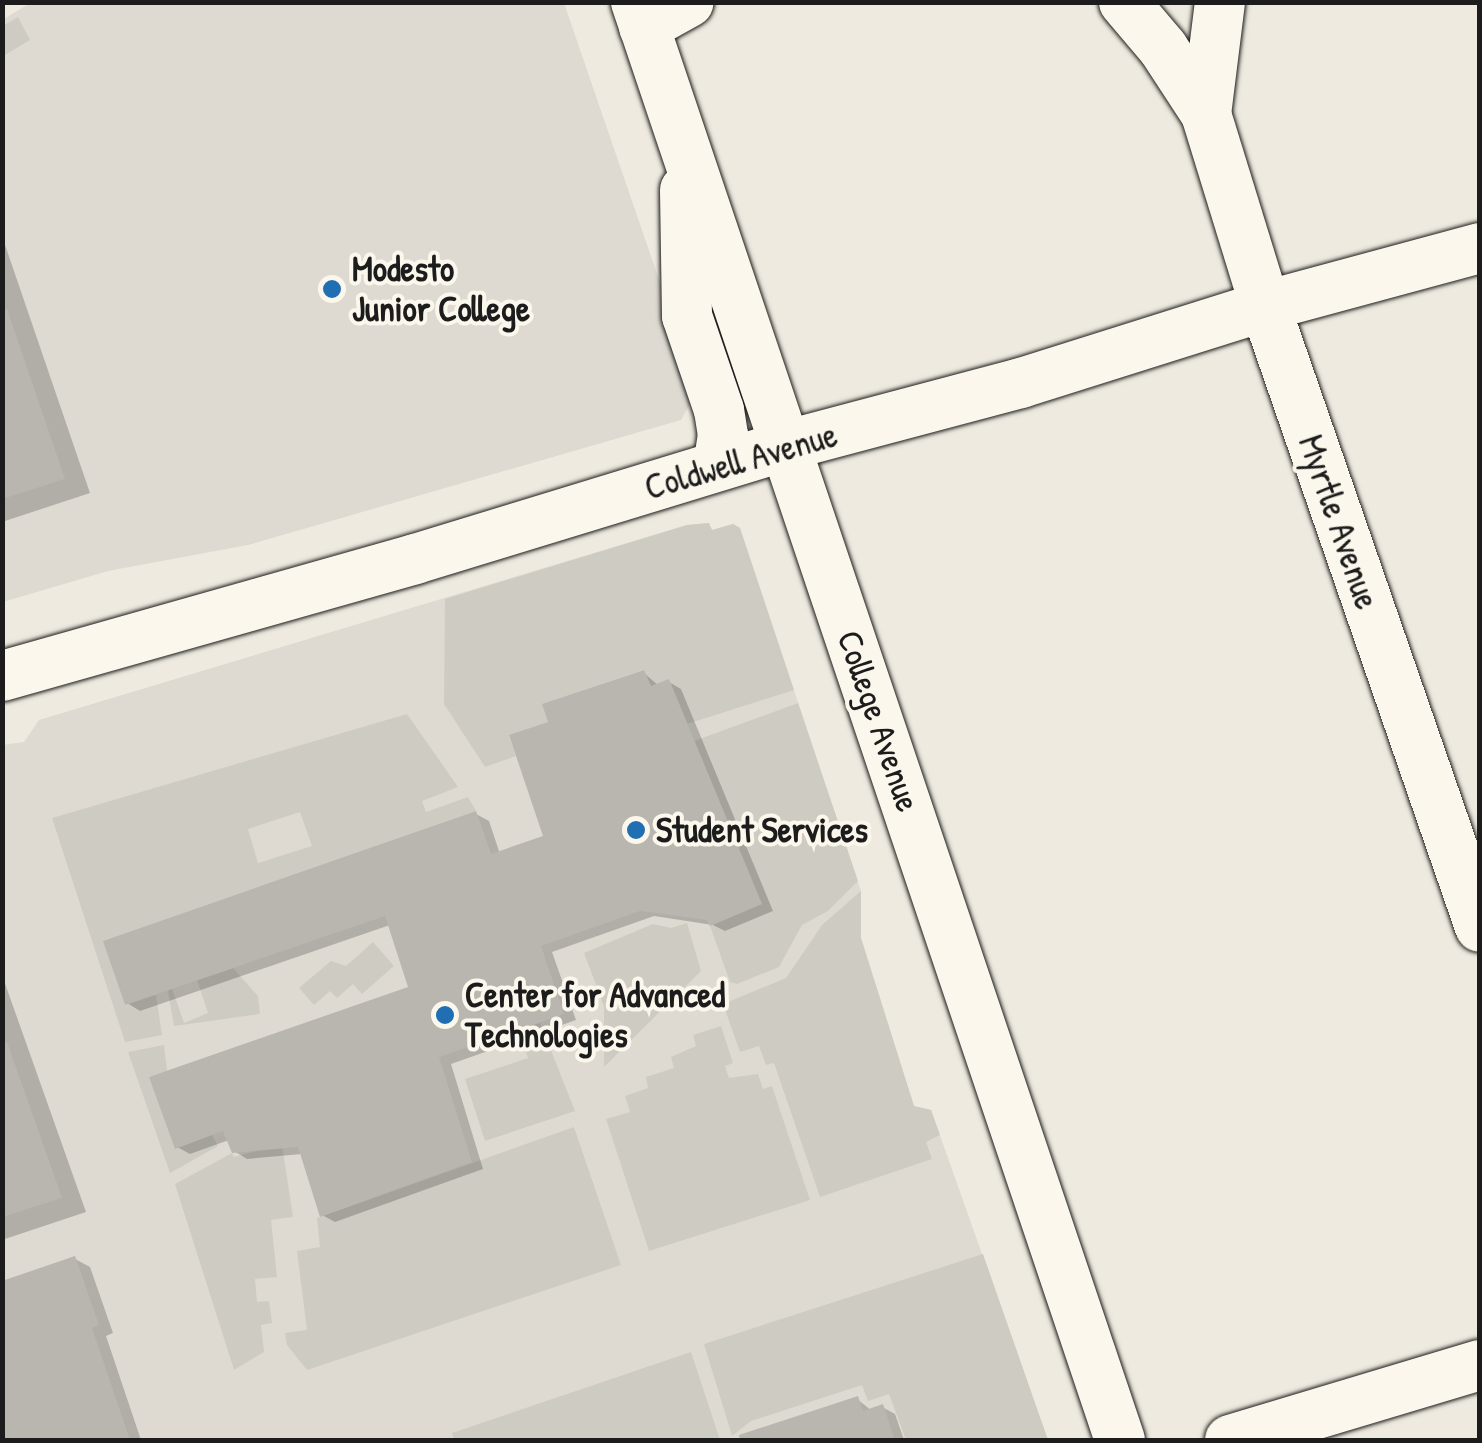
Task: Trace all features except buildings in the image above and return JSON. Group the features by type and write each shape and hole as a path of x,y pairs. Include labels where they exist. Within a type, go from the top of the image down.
{"street":[{"path":"640,14 689,2"},
{"name":"Myrtle Avenue","path":"1124,2 1163,48 1206,114 1264,306 1480,927"},
{"name":"Myrtle Avenue","path":"1206,114 1220,2"},
{"name":"College Avenue","path":"640,14 686,160 1035,1178 1120,1440"},
{"path":"686,160 687,316 720,410 723,434 718,466"},
{"name":"Coldwell Avenue","path":"2,676 196,618 415,560 784,446 1021,383 1264,306 1480,248"},
{"path":"1230,1440 1480,1365"}],"shaded area":[{"name":"Modesto Junior College","path":"32,2 564,3 699,396 693,398 681,420 248,545 108,571 3,602 2,20"},
{"path":"18,17 30,40 3,56 3,26"},
{"path":"709,523 712,530 733,524 740,528 861,891 861,938 914,1106 931,1110 1048,1440 3,1440 2,745 24,742 39,720 687,525"},
{"path":"709,523 712,530 733,524 740,528 794,690 687,724 651,686 643,670 543,704 548,722 509,736 516,756 485,767 444,704 445,599 687,525"},
{"path":"798,703 858,881 828,911 802,925 779,967 737,984 730,982 710,926 761,904 694,741"},
{"path":"407,714 458,787 422,801 426,812 468,797 476,811 104,941 125,1005 156,995 162,1035 125,1042 52,818","holes":["300,812 312,846 258,863 248,829"]},
{"path":"861,891 861,938 914,1106 931,1110 940,1135 926,1142 932,1159 820,1197 774,1063 766,1065 759,1046 740,1052 723,1004 786,978 822,925"},
{"path":"687,923 701,971 604,1067 604,1006 584,953 653,924 671,928"},
{"path":"373,942 394,966 362,994 353,984 337,998 330,991 314,1005 299,988 331,961 346,966"},
{"path":"233,968 258,996 260,1014 174,1026 168,991 172,988 184,1023 208,1013 197,980"},
{"path":"540,1023 575,1111 485,1141 465,1079 528,1058 519,1030"},
{"path":"721,1026 733,1063 725,1066 729,1078 758,1074 763,1089 772,1086 810,1200 649,1251 606,1119 630,1112 625,1096 648,1088 646,1077 674,1068 671,1057 696,1046 693,1035"},
{"path":"164,1045 167,1071 149,1077 212,1135 218,1146 170,1173 128,1052"},
{"path":"574,1127 621,1265 307,1370 287,1345 285,1333 307,1330 297,1251 320,1247 317,1218"},
{"path":"281,1138 293,1217 271,1220 277,1277 255,1279 257,1302 269,1301 272,1323 261,1325 264,1352 234,1370 175,1184 232,1153 234,1157 256,1151"},
{"path":"983,1254 1048,1440 906,1440 889,1394 868,1401 862,1385 751,1421 732,1436 704,1344"},
{"path":"691,1352 720,1440 454,1439 452,1433"}],"place":[{"name":"Modesto Junior College","path":"332,289"},
{"name":"Student Services","path":"636,830"},
{"name":"Center for Advanced Technologies","path":"445,1015"}]}
